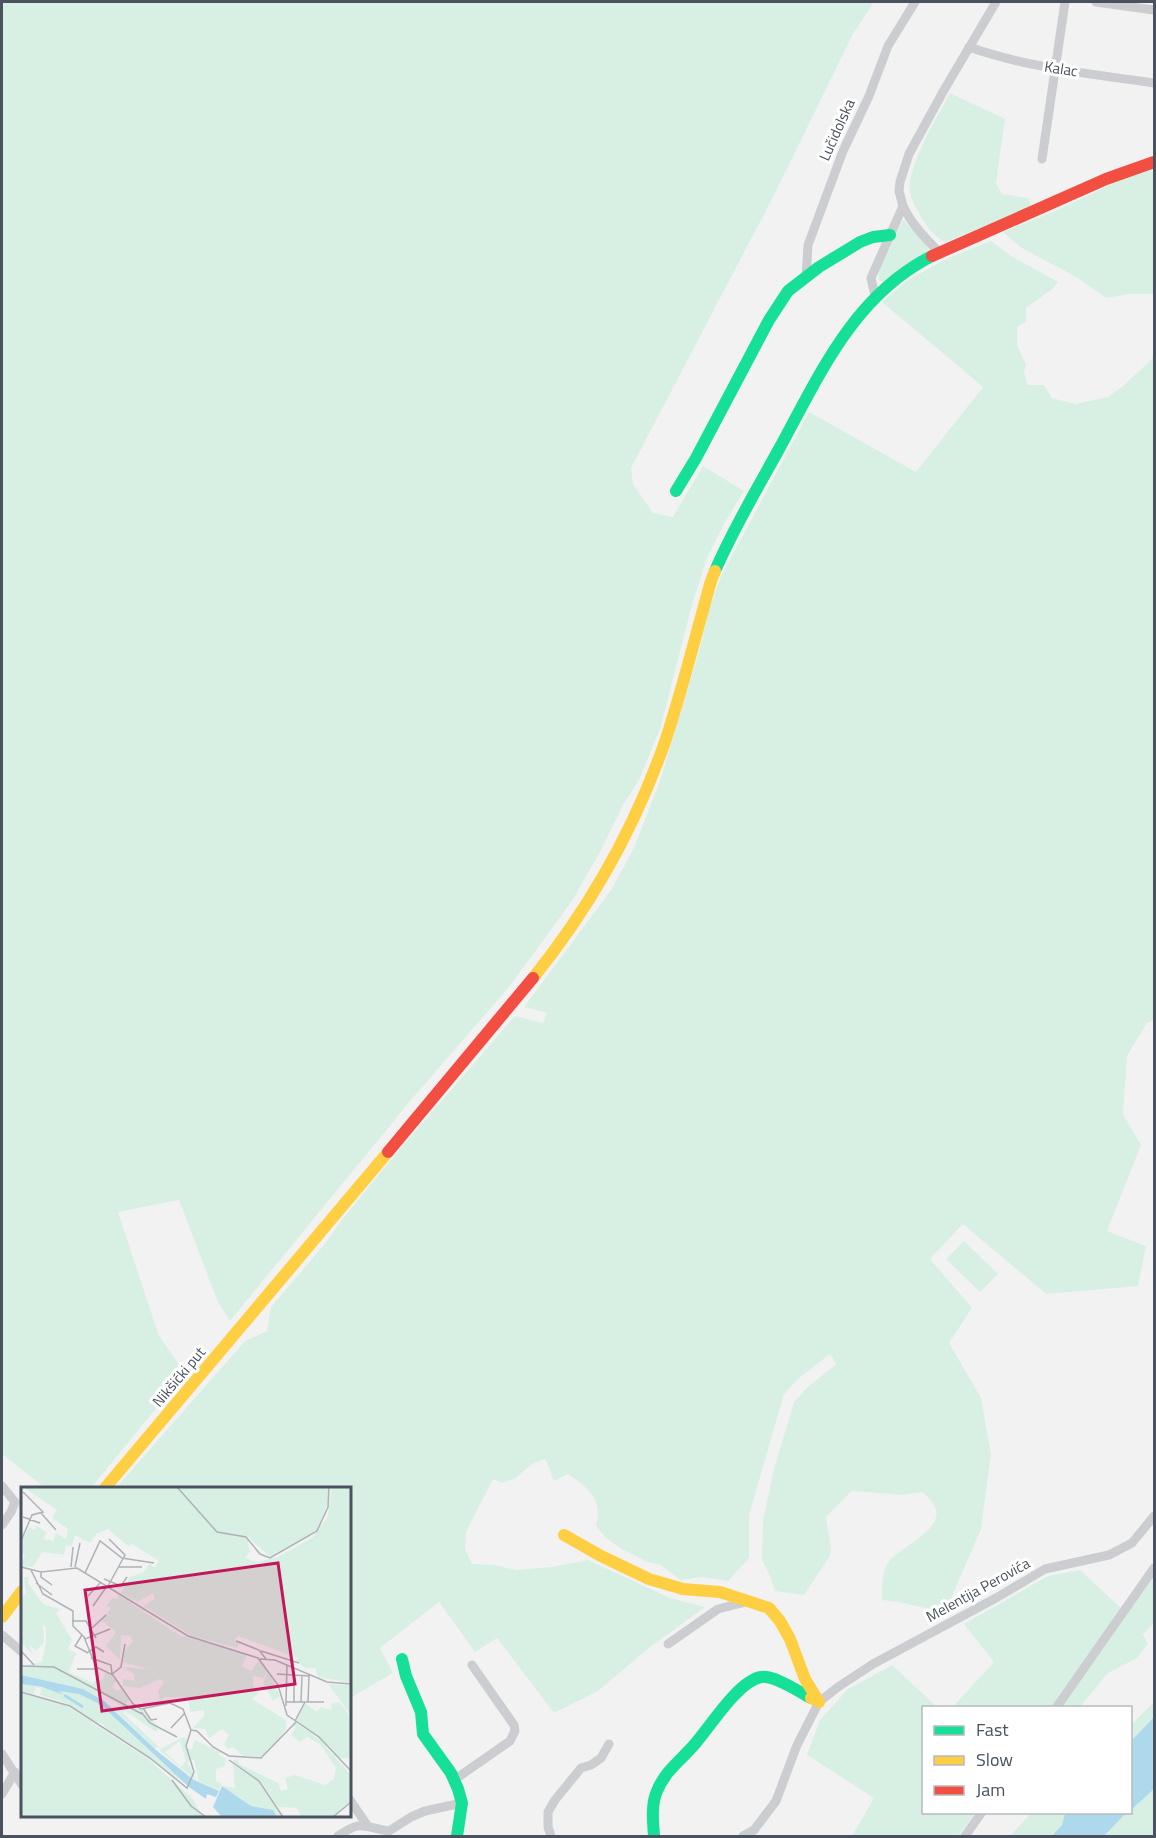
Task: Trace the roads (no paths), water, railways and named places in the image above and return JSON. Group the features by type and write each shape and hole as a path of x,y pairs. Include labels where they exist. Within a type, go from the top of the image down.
{"main road":[{"name":"Nikšićki put","path":"106,1487 512,1005 561,944 591,900 624,838 658,761 711,581 723,553 829,358 861,311 895,279 925,260 971,237 1120,174 1155,162"},
{"path":"676,491 696,458 769,320 788,291 819,267 861,242 873,237 890,235"},
{"path":"564,1535 648,1579 683,1589 720,1592 769,1608 780,1621 790,1639 805,1679 819,1702"},
{"path":"2,1617 21,1592"},
{"path":"402,1659 406,1676 421,1712 423,1734 454,1779 462,1803 457,1836"},
{"path":"654,1836 656,1792 667,1772 748,1683 762,1677 777,1680 819,1702"}],"street":[{"name":"Lučidolska","path":"806,278 808,245 843,151 869,96 888,46 915,2"},
{"path":"940,253 919,232 903,206 898,191 903,168 996,2"},
{"path":"1042,159 1065,2"},
{"path":"1096,2 1155,10"},
{"name":"Kalac","path":"969,47 1001,58 1056,69 1155,83"},
{"path":"875,296 871,278 903,206"},
{"path":"2,1486 15,1502 2,1525"},
{"name":"Melentija Perovića","path":"743,1836 756,1833 776,1801 797,1745 819,1702 838,1687 873,1664 1045,1569 1100,1558 1132,1543 1155,1516"},
{"path":"1057,1706 1155,1568"},
{"path":"668,1644 718,1609 746,1602"},
{"path":"2,1635 21,1651"},
{"path":"454,1779 510,1741 515,1731 514,1725 472,1665"},
{"path":"551,1836 548,1827 548,1812 555,1800 580,1768 591,1765 601,1758 609,1744"},
{"path":"2,1754 21,1783"},
{"path":"2,1794 15,1772"},
{"path":"351,1801 367,1825"},
{"path":"338,1836 355,1826 367,1825 389,1831 425,1810 462,1803"},
{"path":"965,1836 981,1814"}],"water":[{"path":"1154,1717 1154,1789 1132,1809 1132,1740"},
{"path":"1065,1814 1125,1814 1104,1836 1052,1836 1062,1825"}]}
